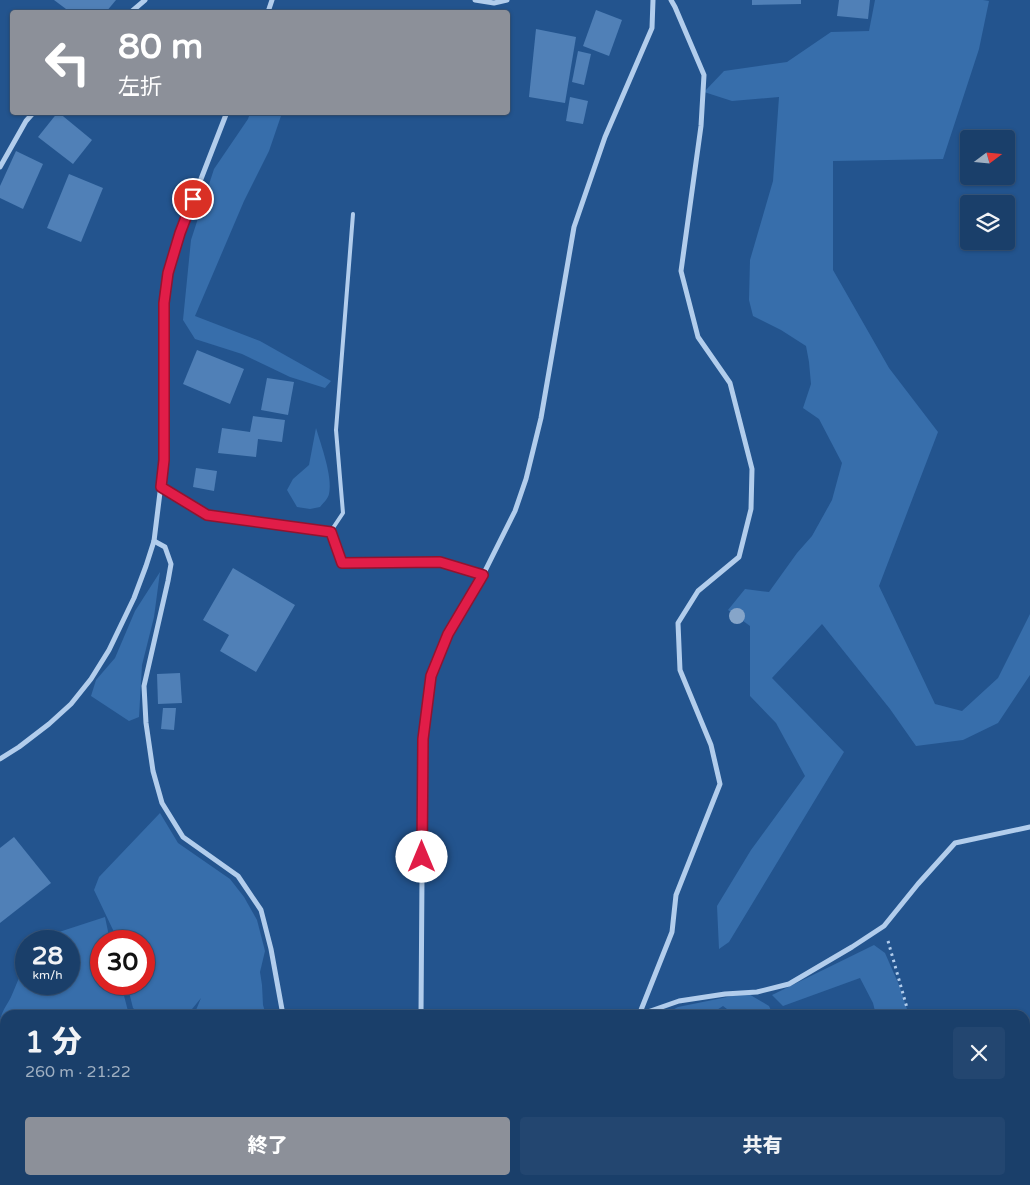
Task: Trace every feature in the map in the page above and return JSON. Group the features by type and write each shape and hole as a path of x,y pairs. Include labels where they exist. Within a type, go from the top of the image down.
{"street":[{"path":"133,10 145,0"},
{"path":"475,0 494,3 508,0"},
{"path":"421,1010 423,739 431,676 448,634 483,575 515,510 526,479 541,418 574,227 605,137 652,28 653,0"},
{"path":"641,1010 672,932 676,895 720,784 711,745 680,670 678,623 698,591 739,557 751,509 752,477 752,468 730,384 698,337 681,271 701,126 704,75 671,0"},
{"path":"0,168 26,121 31,115"},
{"path":"0,760 20,748 49,724 70,704 91,679 109,650 134,598 146,566 154,541 164,460 164,303 168,273 180,233 226,115"},
{"path":"154,541 165,547 171,564 144,686 146,723 153,771 162,803 183,837 238,876 261,910 271,949 282,1010"},
{"path":"653,1010 679,1001 725,994 757,992 789,984 884,926 918,884 956,842 1030,827"}],"lane":[{"path":"353,214 336,430 342,513 331,532 342,563 440,562 483,575"},
{"path":"161,487 207,515 331,532"}],"path":[{"path":"884,926 908,1010"}],"shaded area":[{"path":"875,0 989,1 979,49 943,159 833,161 833,270 889,368 938,432 879,586 935,704 962,711 998,678 1030,614 1030,675 998,723 963,740 916,746 890,709 822,624 772,678 844,752 729,942 719,949 717,906 751,850 805,776 776,723 750,696 750,626 728,610 745,589 769,592 797,553 812,536 832,500 842,463 819,419 803,408 811,384 806,346 781,330 753,316 749,300 750,260 773,181 779,97 732,101 704,92 724,71 787,62 831,32 869,31"},
{"path":"249,115 281,115 269,151 244,201 195,316 260,341 331,381 325,388 290,377 242,354 195,339 183,320 191,240 214,169"},
{"path":"316,428 328,470 329,494 320,507 310,509 297,507 287,490 293,479 309,465"},
{"path":"160,572 154,617 142,665 139,717 129,721 91,696 96,680 115,658 135,611"},
{"path":"160,813 178,843 230,879 244,897 257,920 265,951 260,972 264,1010 196,1010 201,998 191,1010 135,1010 130,995 155,995 155,930 113,930 94,890 99,877"},
{"path":"105,917 108,930 90,930 90,995 124,995 128,1010 4,1010 15,988 15,995 80,995 80,930 65,930"},
{"path":"874,945 885,953 907,1010 875,1010 860,978 783,1006 772,995"},
{"path":"747,993 769,1006 771,1010 728,1010 723,1006 717,1010 672,1010 678,1007"}],"building":[{"path":"54,0 116,0 108,10 67,10"},
{"path":"752,0 801,0 801,4 752,5"},
{"path":"839,0 870,0 868,19 837,16"},
{"path":"596,10 622,20 609,56 583,46"},
{"path":"536,29 576,37 565,103 529,97"},
{"path":"578,51 591,54 584,85 572,82"},
{"path":"570,97 588,101 583,124 566,121"},
{"path":"56,115 62,115 92,140 73,164 38,137"},
{"path":"16,151 43,164 23,209 0,198 0,186"},
{"path":"69,174 103,188 81,242 47,228"},
{"path":"197,350 244,369 230,404 183,384"},
{"path":"267,378 294,382 288,415 261,410"},
{"path":"253,416 285,420 282,442 258,439 256,457 218,453 222,428 250,432"},
{"path":"196,468 217,471 214,491 193,487"},
{"path":"233,568 295,605 256,672 220,651 229,635 203,620"},
{"path":"180,673 182,703 158,704 157,674"},
{"path":"163,708 176,708 174,730 161,729"},
{"path":"14,837 51,883 0,923 0,848"}],"route":[{"path":"193,199 168,273 164,303 164,460 161,487 207,515 331,532 342,563 440,562 483,575 448,634 431,676 423,739 422,857"}]}
